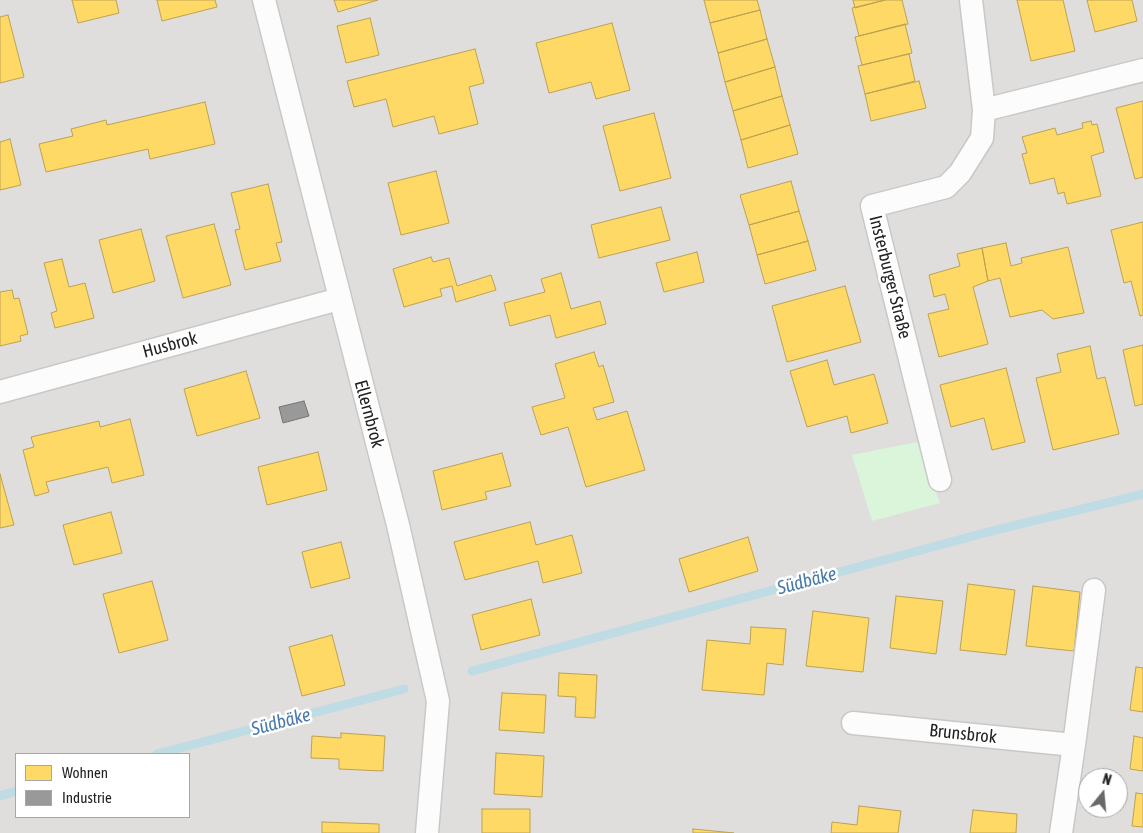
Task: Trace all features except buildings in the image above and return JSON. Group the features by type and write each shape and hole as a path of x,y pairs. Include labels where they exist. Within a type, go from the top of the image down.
{"street":[{"name":"Ellernbrok","path":"264,0 398,525 438,701 427,833"},
{"name":"Insterburger Straße","path":"940,480 872,206 946,187 960,173 982,138 984,110 970,0"},
{"path":"984,110 1143,70"},
{"name":"Husbrok","path":"0,392 339,299"},
{"path":"1061,833 1094,590"},
{"name":"Brunsbrok","path":"853,723 1074,745"}],"shaded area":[{"path":"0,0 1143,0 1143,833 0,833"}],"green space":[{"path":"917,442 940,503 872,521 852,455"}],"waterway":[{"name":"Südbäke","path":"472,671 988,532 1143,494"},
{"name":"Südbäke","path":"161,753 404,689"},
{"name":"Südbäke","path":"0,796 15,791"}]}
